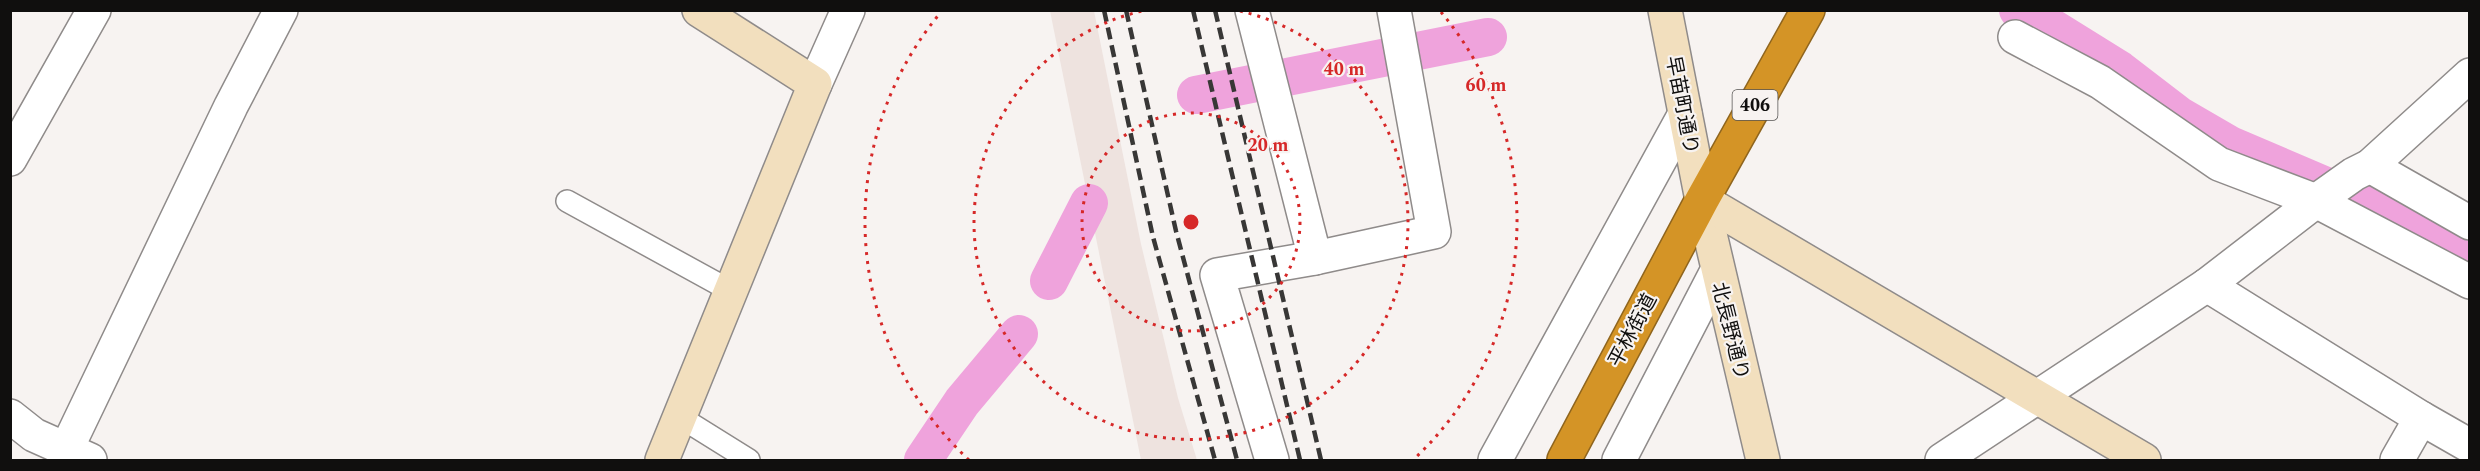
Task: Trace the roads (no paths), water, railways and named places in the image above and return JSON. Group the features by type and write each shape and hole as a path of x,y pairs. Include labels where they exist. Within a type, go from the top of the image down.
{"highway":[{"name":"406","path":"1701,200 1808,10"},
{"name":"平林街道","path":"1564,460 1701,200"}],"street":[{"path":"13,151 94,10"},
{"path":"10,416 34,435 78,455 231,106 280,10"},
{"path":"699,10 815,84"},
{"path":"662,460 815,84 848,10"},
{"path":"1252,10 1315,258"},
{"name":"早苗町通り","path":"1665,10 1701,200"},
{"path":"2015,37 2100,82 2219,164 2321,198 2469,282"},
{"path":"1272,460 1217,275 1315,258 1434,232 1399,38"},
{"path":"1942,460 2207,285 2321,198 2362,170 2469,75"},
{"path":"1495,460 1685,114"},
{"path":"2362,170 2469,223"},
{"path":"1701,200 2144,460"},
{"name":"北長野通り","path":"1701,200 1763,460"},
{"path":"1619,460 1717,271"},
{"path":"2207,285 2469,446"},
{"path":"2397,460 2421,418"}],"lane":[{"path":"567,201 731,291"},
{"path":"680,417 749,460"}],"waterway":[{"path":"2018,10 2046,24 2120,70 2180,116 2230,145 2373,206 2470,262"},
{"path":"1196,95 1488,37"},
{"path":"1049,281 1089,203"},
{"path":"923,460 962,402 1019,334"}],"railway":[{"path":"1104,10 1153,237 1215,460"},
{"path":"1126,10 1176,231 1237,460"},
{"path":"1193,10 1300,460"},
{"path":"1215,10 1321,460"}]}
